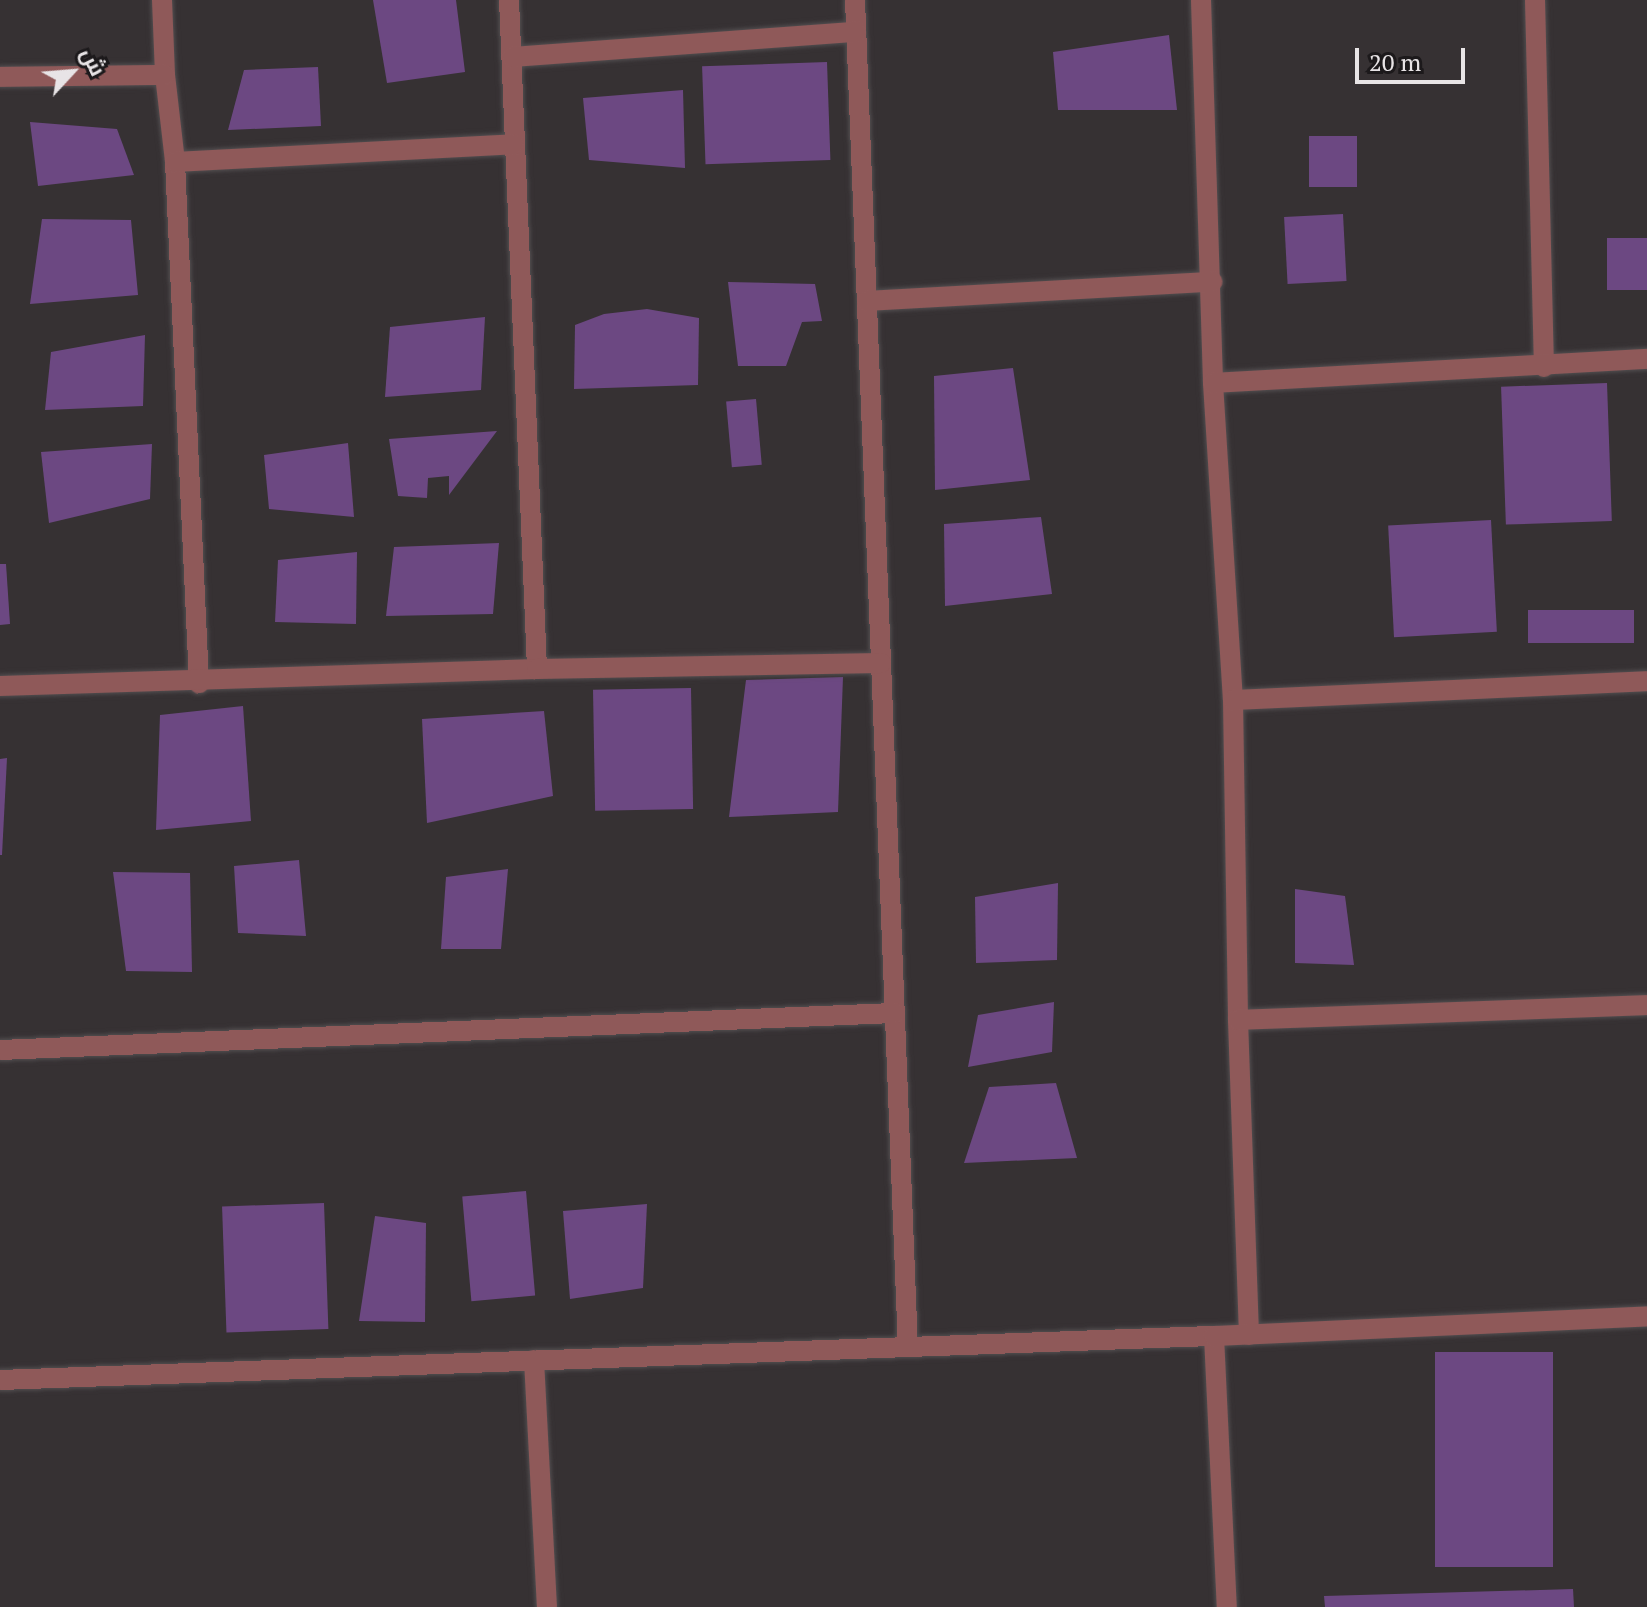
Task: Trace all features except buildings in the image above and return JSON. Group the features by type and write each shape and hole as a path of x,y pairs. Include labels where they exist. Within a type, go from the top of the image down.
{"street":[{"path":"162,0 165,75 175,162 199,683"},
{"path":"509,0 537,669"},
{"path":"855,0 908,1347"},
{"path":"1201,0 1213,383 1233,700 1238,1020 1249,1335"},
{"path":"1535,0 1544,367"},
{"path":"512,57 856,32"},
{"path":"0,77 165,75"},
{"path":"175,162 514,144"},
{"path":"867,301 1212,282"},
{"path":"1213,383 1647,359"},
{"path":"0,686 199,683 537,669 881,663"},
{"path":"1233,700 1647,681"},
{"path":"1238,1020 1647,1005"},
{"path":"0,1050 895,1013"},
{"path":"0,1380 1249,1335 1647,1316"},
{"path":"1214,1336 1227,1607"},
{"path":"534,1360 547,1607"}]}
